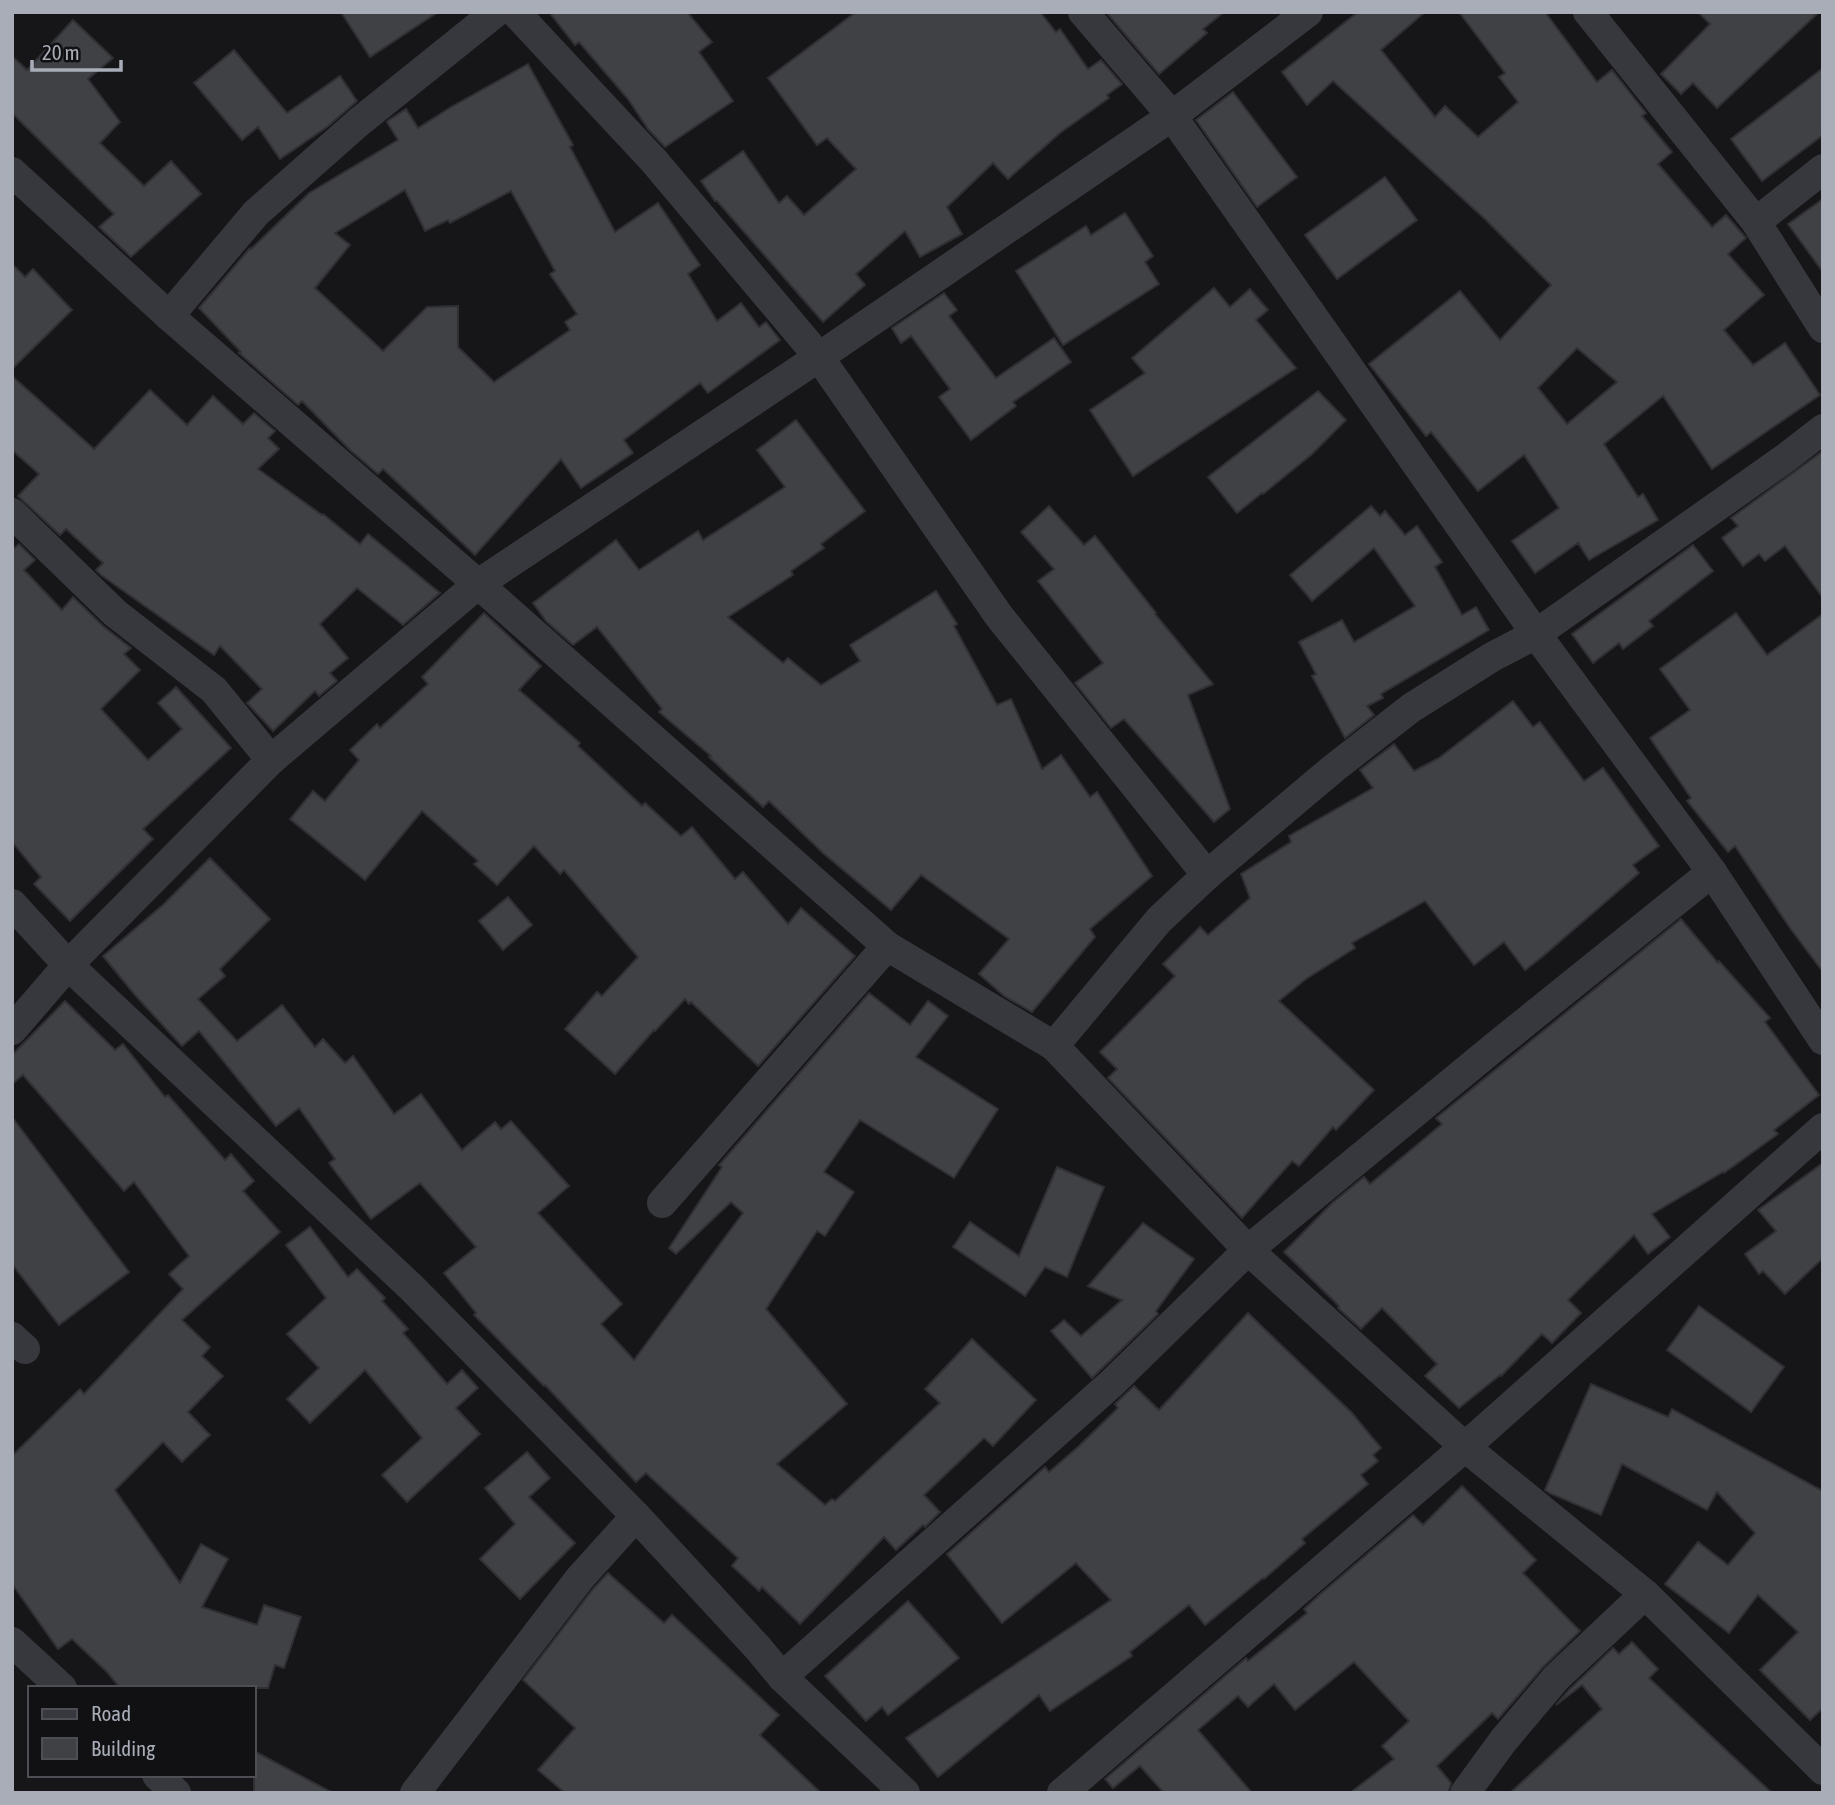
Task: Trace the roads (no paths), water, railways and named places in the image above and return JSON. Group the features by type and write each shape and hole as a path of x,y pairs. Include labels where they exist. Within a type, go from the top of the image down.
{"street":[{"path":"169,316 256,213 359,122 496,12"},
{"path":"515,12 654,161 819,357 999,616 1207,875"},
{"path":"1083,12 1172,116 1536,634 1712,872 1823,1040"},
{"path":"12,1030 68,965 271,760 478,584 819,357 1172,116 1308,12"},
{"path":"1588,12 1756,222 1823,328"},
{"path":"1756,222 1823,169"},
{"path":"12,172 169,316 478,584 887,946 1054,1046 1248,1250 1465,1447 1645,1594 1823,1770"},
{"path":"1054,1046 1159,920 1207,875 1334,768 1411,708 1492,657 1536,634 1823,429"},
{"path":"12,513 115,613 214,690 271,760"},
{"path":"782,1677 1112,1383 1248,1250 1712,872"},
{"path":"12,904 68,965 412,1288 636,1516 782,1677 905,1793"},
{"path":"662,1203 887,946"},
{"path":"1062,1793 1465,1447 1823,1128"},
{"path":"415,1793 580,1578 636,1516"},
{"path":"1465,1793 1503,1741 1556,1678 1645,1594"},
{"path":"12,1642 60,1686"},
{"path":"159,1777 176,1793"},
{"path":"1815,1793 1823,1785"}]}
